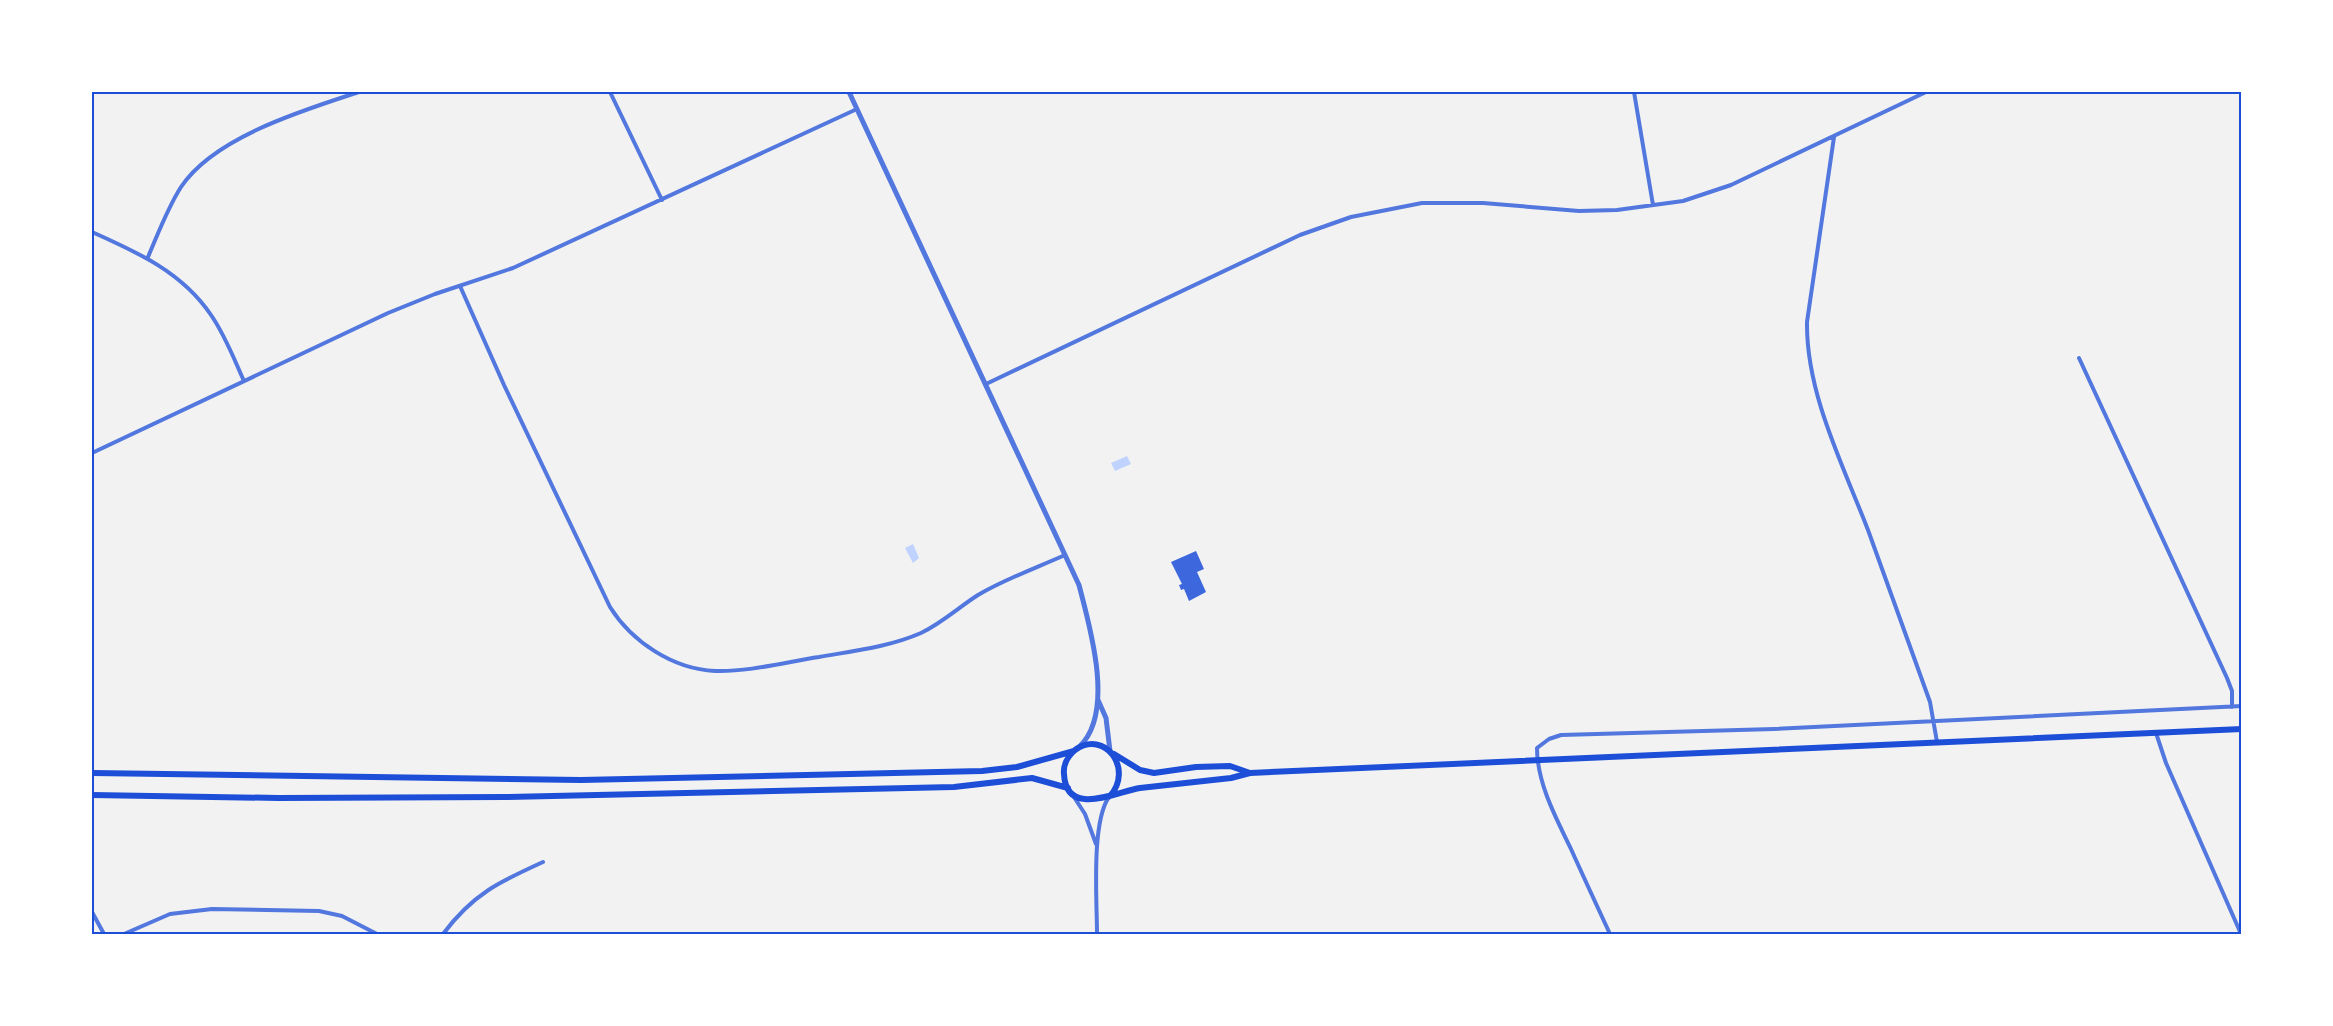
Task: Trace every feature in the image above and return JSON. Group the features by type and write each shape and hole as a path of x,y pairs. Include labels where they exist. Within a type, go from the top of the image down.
{"main road":[{"path":"92,795 289,798 505,797 954,787 1032,778 1069,790 1077,797 1093,801 1140,788 1231,778 1250,773 2241,729"},
{"path":"92,773 581,780 982,771 1017,767 1087,745 1097,745 1140,770 1154,773 1196,766 1230,766 1250,773"},
{"path":"1069,790 1064,768 1066,760 1076,749"},
{"path":"1110,796 1116,790 1120,772 1118,763 1111,752"}],"street":[{"path":"148,257 181,187 207,158 262,128 314,106 359,92"},
{"path":"610,92 662,200"},
{"path":"849,92 1079,585 1089,621 1098,699 1106,718 1111,752"},
{"path":"1634,92 1653,205"},
{"path":"986,384 1300,236 1351,217 1411,205 1450,202 1483,202 1579,211 1617,210 1683,201 1709,194 1926,92"},
{"path":"92,453 388,313 513,268 857,108"},
{"path":"1834,136 1807,322 1810,370 1839,456 1930,702 1938,742"},
{"path":"92,232 148,257 179,280 211,315 244,381"},
{"path":"460,286 504,385 610,607 619,622 638,639 670,659 686,666 714,671 732,671 877,647 921,632 945,620 980,594 1065,555"},
{"path":"2079,358 2227,678 2232,691 2232,706"},
{"path":"1076,749 1092,730 1098,699"},
{"path":"1610,934 1561,829 1542,781 1537,748 1549,739 1561,735 1670,733 2241,706"},
{"path":"2156,733 2166,763 2241,934"},
{"path":"1069,790 1085,814 1097,845"},
{"path":"1097,934 1097,845 1103,806 1110,796"},
{"path":"443,934 462,910 486,890 543,862"},
{"path":"124,934 170,914 212,909 319,911 342,916 377,934"},
{"path":"92,912 104,934"}],"water":[{"path":"1127,456 1131,464 1115,471 1111,463"},
{"path":"913,544 919,558 913,563 905,548"}],"building":[{"path":"1196,551 1204,569 1197,572 1206,592 1189,601 1184,589 1181,590 1179,585 1182,584 1171,562"}]}
